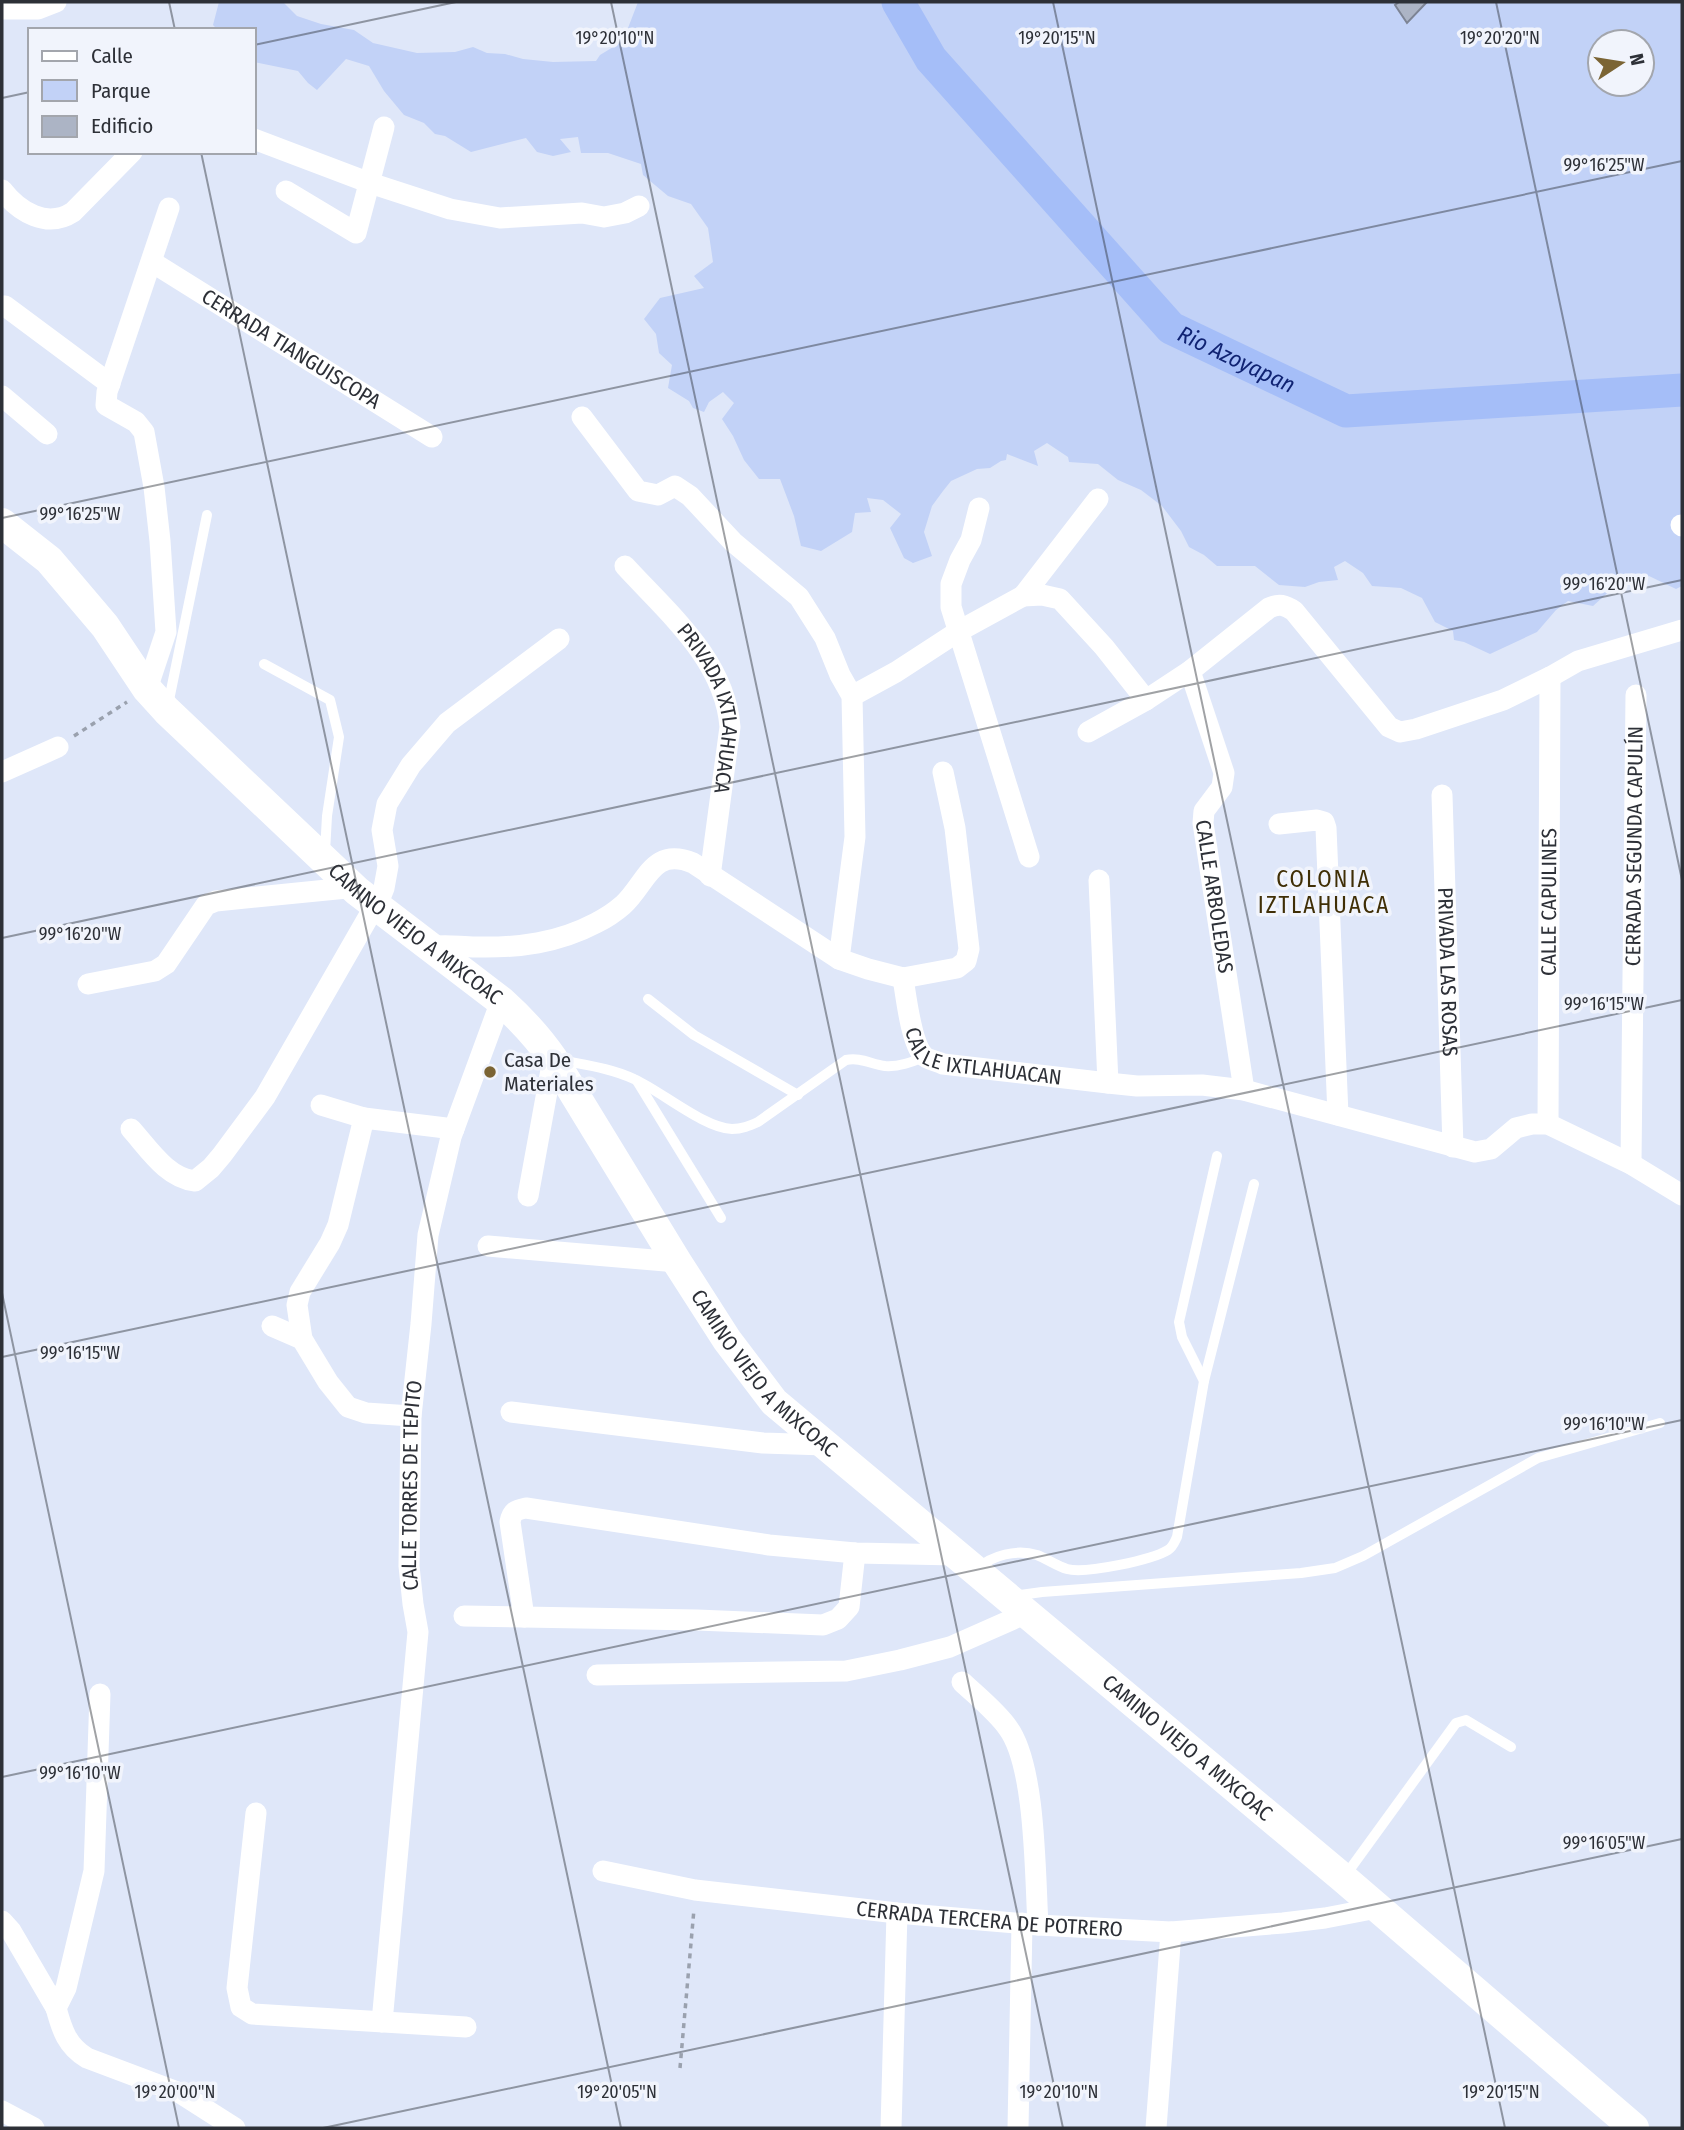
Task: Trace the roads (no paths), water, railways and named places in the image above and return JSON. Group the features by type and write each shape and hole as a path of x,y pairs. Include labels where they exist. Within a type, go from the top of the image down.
{"main road":[{"name":"CAMINO VIEJO A MIXCOAC","path":"2,523 50,560 105,626 157,700 325,862 367,899 501,1001 523,1021 553,1059 726,1340 774,1402 1343,1878 1634,2128"}],"street":[{"path":"2,9 44,4"},
{"path":"286,191 356,233 384,127"},
{"path":"256,140 370,183 450,209 500,218 582,213 604,217 625,213 639,206"},
{"path":"2,190 18,205 41,218 64,218 130,154"},
{"path":"157,700 166,632 160,541 144,432 136,422 106,405 110,384 169,208"},
{"name":"CERRADA TIANGUISCOPA","path":"152,262 432,437"},
{"path":"5,306 110,384"},
{"path":"2,396 47,434"},
{"path":"582,417 638,491 658,495 676,486 690,496 733,542 799,597 825,638 852,696 855,838 839,959"},
{"path":"852,696 1023,596 1098,499"},
{"path":"979,508 971,540 951,584 951,607 1029,857"},
{"name":"PRIVADA IXTLAHUACA","path":"625,566 675,619 710,663 728,707 730,727 710,876"},
{"path":"1023,596 1042,595 1059,599 1104,647 1146,700"},
{"path":"1088,732 1146,700 1190,671 1269,608 1283,605 1294,611 1389,727 1400,732 1503,700 1578,661 1682,630"},
{"path":"367,899 384,888 388,866 382,830 387,804 411,765 447,723 559,639"},
{"name":"CALLE ARBOLEDAS","path":"1190,671 1224,773 1222,787 1204,811 1203,823 1244,1090"},
{"name":"CALLE CAPULINES","path":"1548,1124 1550,677"},
{"name":"CERRADA SEGUNDA CAPULÍN","path":"1631,1164 1636,695"},
{"path":"2,772 58,747"},
{"path":"903,978 957,968 966,961 969,949 955,828 943,772"},
{"name":"PRIVADA LAS ROSAS","path":"1442,795 1452,1147"},
{"path":"1279,824 1317,820 1324,822 1326,828 1338,1115"},
{"name":"CALLE IXTLAHUACAN","path":"428,947 442,944 473,947 529,946 553,940 593,925 625,904 657,863 668,859 684,860 693,863 839,959 903,978 918,1047 924,1057 943,1064 1138,1086 1202,1085 1244,1090 1452,1147 1483,1152 1491,1149 1516,1128 1548,1124"},
{"path":"1099,880 1108,1083"},
{"path":"88,984 155,971 166,964 206,905 216,901 347,888 367,899"},
{"path":"131,1129 171,1172 184,1180 195,1181 211,1168 265,1097 369,916 367,899"},
{"name":"CALLE TORRES DE TEPITO","path":"382,2022 418,1632 410,1566 411,1416 428,1235 454,1129 501,1001"},
{"path":"528,1196 553,1059"},
{"path":"321,1105 364,1118 454,1129"},
{"path":"364,1118 338,1224 330,1243 300,1292 297,1305 302,1339 328,1382 348,1407 366,1413 411,1416"},
{"path":"1548,1124 1631,1164 1682,1195"},
{"path":"488,1246 677,1262"},
{"path":"272,1326 302,1339"},
{"path":"511,1412 763,1443 825,1445"},
{"path":"524,1617 510,1532 512,1514 516,1510 526,1508 769,1545 966,1563"},
{"path":"464,1616 823,1625 838,1619 849,1607 855,1553"},
{"path":"597,1675 846,1671 950,1647 1017,1605"},
{"path":"962,1682 1009,1728 1021,1752 1030,1801 1030,1924 1018,2128"},
{"path":"56,2008 66,1988 94,1871 100,1694"},
{"path":"256,1814 237,1988 241,2007 252,2014 466,2027"},
{"name":"CERRADA TERCERA DE POTRERO","path":"603,1871 695,1890 897,1913 1171,1932 1304,1921 1377,1908"},
{"path":"891,2128 897,1913"},
{"path":"2,1920 56,2008 64,2036 75,2051 180,2094 235,2128"},
{"path":"1156,2128 1171,1932"},
{"path":"2,2111 34,2128"}],"lane":[{"path":"157,700 207,515"},
{"path":"264,664 330,700 336,718 339,737 327,816 325,862"},
{"path":"648,999 694,1035 798,1095"},
{"path":"553,1059 611,1069 635,1079 722,1128 733,1129 746,1128 758,1122 846,1060 854,1059 885,1066 907,1064 924,1057"},
{"path":"635,1079 721,1218"},
{"path":"1204,1381 1182,1337 1179,1322 1217,1156"},
{"path":"966,1563 1021,1552 1038,1556 1067,1569 1088,1570 1157,1556 1171,1548 1177,1537 1204,1381 1254,1184"},
{"path":"1017,1605 1042,1592 1313,1571 1335,1567 1363,1556 1538,1458 1660,1423"},
{"path":"1343,1878 1456,1723 1466,1720 1511,1747"}],"waterway":[{"name":"Rio Azoyapan","path":"898,2 931,59 1171,328 1346,411 1682,390"}],"place":[{"name":"Casa De Materiales","path":"490,1072"}],"district":[{"name":"COLONIA IZTLAHUACA","path":"1324,892"}]}
